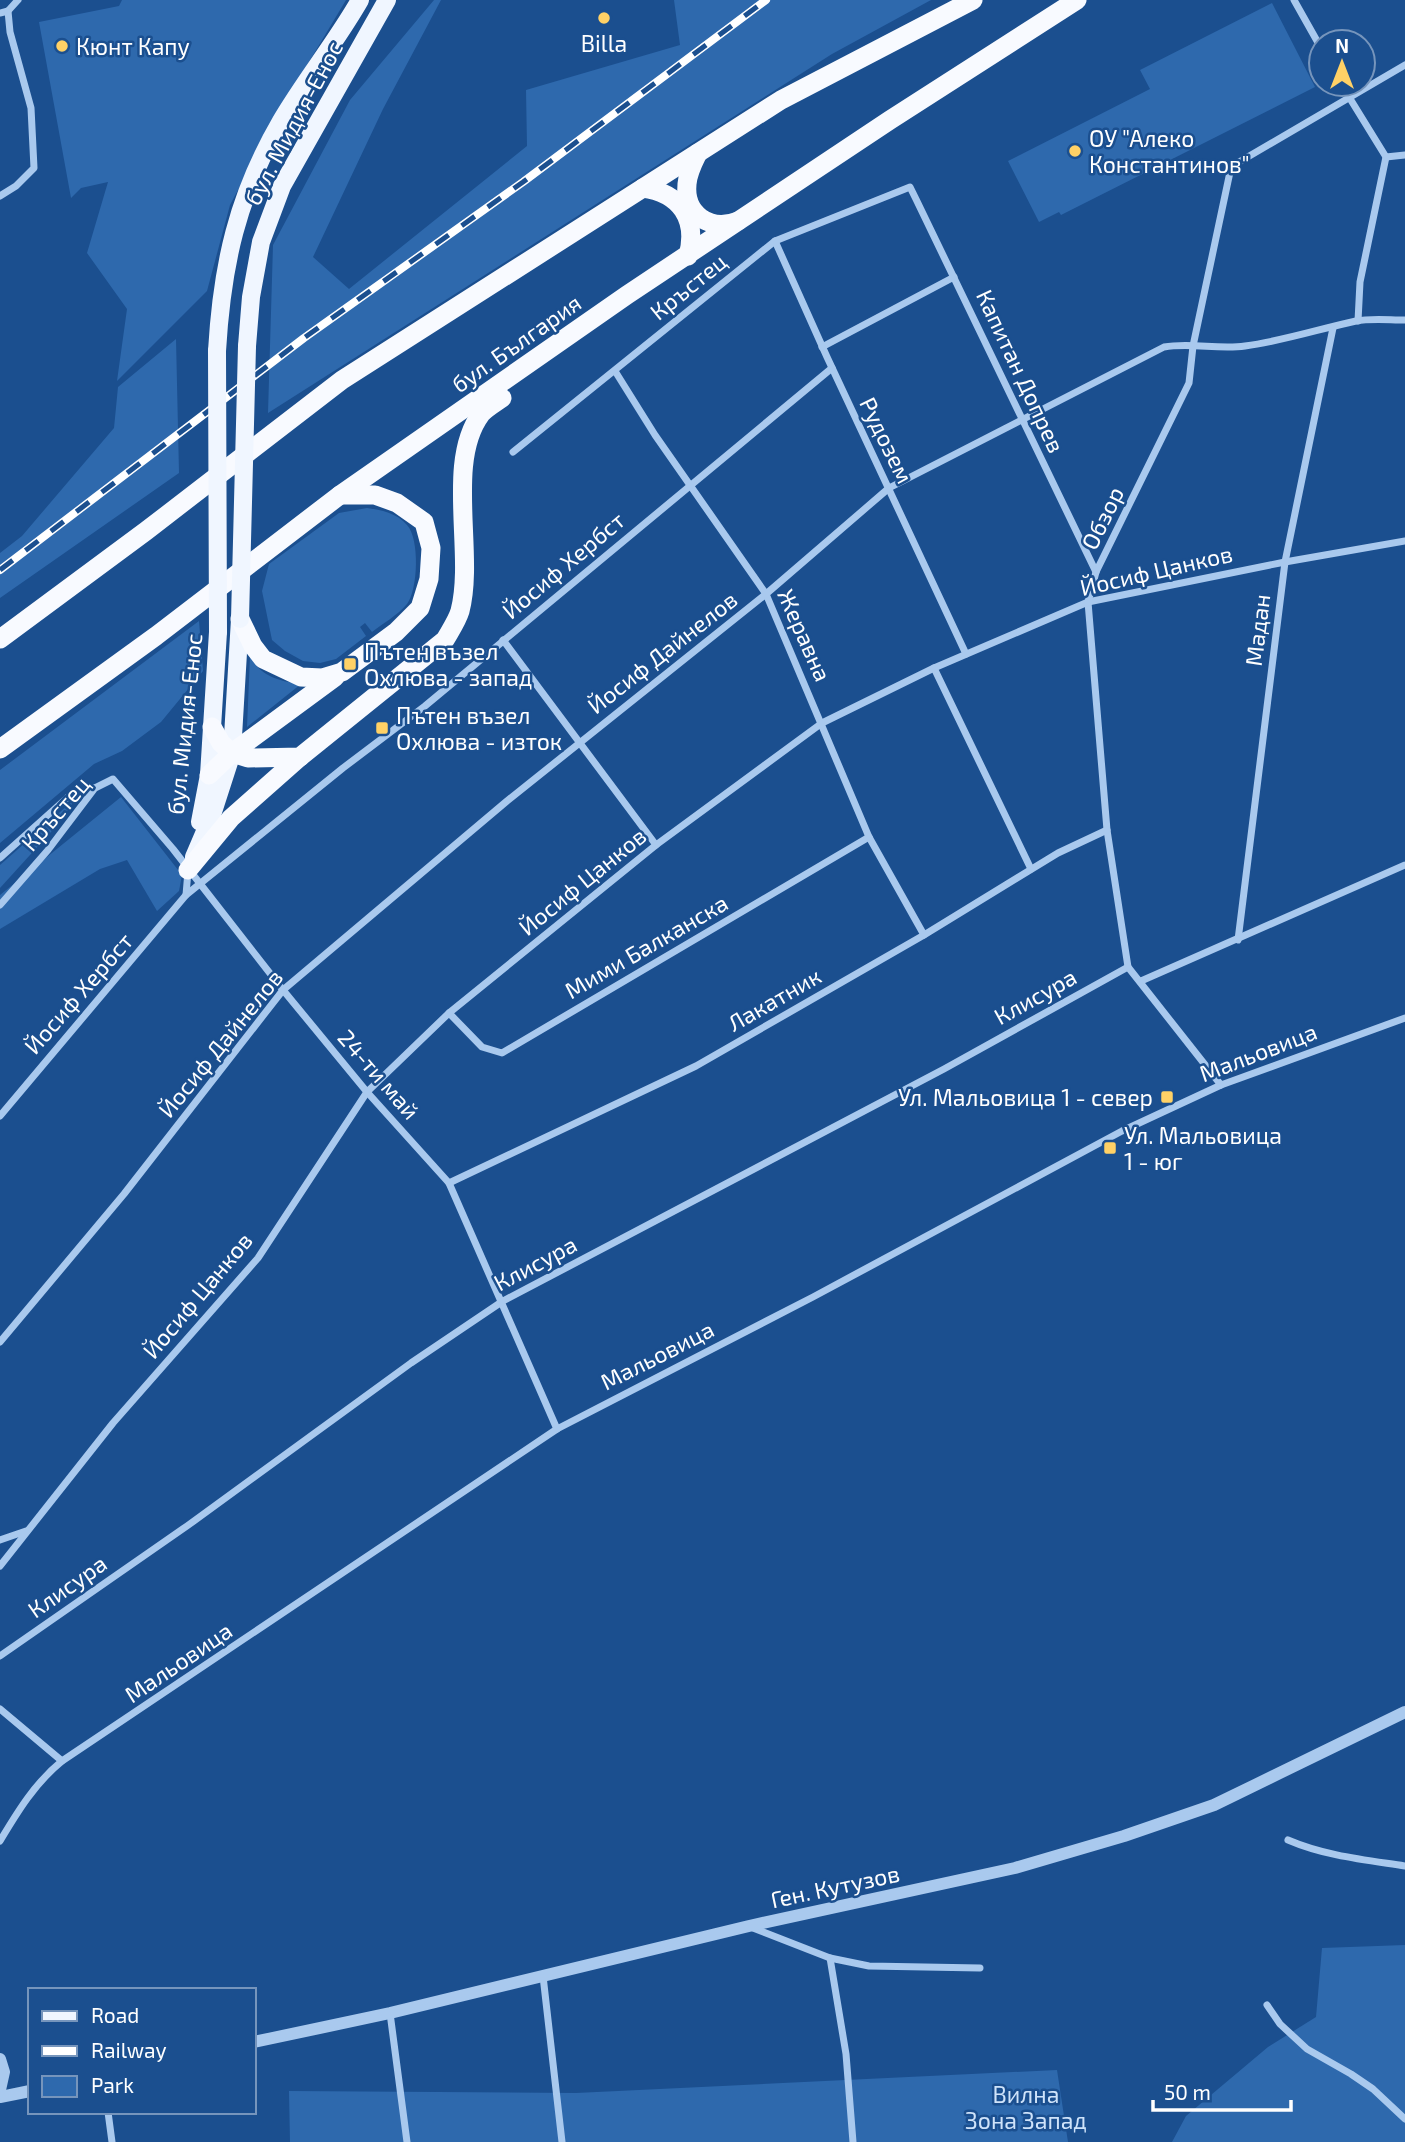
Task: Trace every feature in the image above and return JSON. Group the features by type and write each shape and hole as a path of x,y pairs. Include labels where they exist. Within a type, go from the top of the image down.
{"highway":[{"path":"0,639 342,380 781,100 973,0"},
{"name":"бул. България","path":"0,749 156,636 340,495 628,295 1076,0"},
{"path":"698,153 689,171 687,187 696,212 706,222 717,225 745,218"},
{"path":"643,188 658,190 675,199 687,217 692,242 688,256"},
{"path":"194,877 231,818 300,757 445,640 460,613 465,569 463,477 469,435 482,412 576,343 628,295"},
{"path":"209,775 232,752 397,632 420,608 429,579 431,548 424,522 397,503 375,495 340,495"},
{"path":"240,619 253,646 263,659 300,677 321,678 342,672 359,660"},
{"path":"212,727 221,743 232,752 248,758 300,757"}],"main road":[{"name":"бул. Мидия-Енос","path":"194,877 209,775 218,632 216,351 220,298 231,242 243,202 282,120 342,31 359,0"},
{"name":"бул. Мидия-Енос","path":"194,877 232,752 240,619 247,346 251,297 261,242 282,186 387,0"}],"street":[{"path":"0,196 16,186 34,168 31,108 4,12 18,0"},
{"path":"1294,0 1310,28"},
{"name":"Обзор","path":"1377,82 1405,65"},
{"path":"1349,98 1386,156 1360,282 1358,321"},
{"name":"Обзор","path":"1128,967 1107,830 1088,602 1096,572 1189,383 1193,345 1230,172 1234,165 1349,98"},
{"path":"1386,156 1405,155"},
{"name":"Кръстец","path":"513,452 775,241 849,214 910,187"},
{"name":"Капитан Допрев","path":"910,187 973,312 1021,419 1096,572"},
{"name":"Рудозем","path":"775,241 965,654"},
{"path":"822,347 954,277"},
{"name":"Йосиф Дайнелов","path":"0,1342 124,1194 283,989 578,743 766,594 889,488 1164,347 1235,347 1358,321 1405,320"},
{"name":"Мадан","path":"1238,940 1284,562 1333,328"},
{"name":"Йосиф Хербст","path":"0,1116 186,895 194,877 425,706 832,368"},
{"name":"Жеравна","path":"615,372 655,435 766,594 869,838 924,934"},
{"name":"Йосиф Цанков","path":"0,1566 113,1423 258,1258 367,1091 449,1013 656,845 822,723 934,668 1088,602 1284,562 1405,541"},
{"path":"503,640 656,845"},
{"path":"934,668 1031,869"},
{"name":"Кръстец","path":"0,905 48,850 95,788 114,779"},
{"name":"24-ти май","path":"114,779 367,1091 449,1184 503,1301 557,1429"},
{"path":"0,858 68,797 95,788"},
{"name":"Лакатник","path":"449,1184 696,1066 1031,869 1107,830"},
{"name":"Мими Балканска","path":"449,1013 482,1047 502,1053 869,838"},
{"path":"1141,981 1405,866"},
{"path":"186,895 194,877"},
{"path":"1128,967 1221,1084"},
{"name":"Клисура","path":"0,1656 187,1526 411,1363 503,1301 944,1069 1128,967"},
{"name":"Мальовица","path":"0,1841 24,1801 44,1775 62,1760 557,1429 813,1297 1122,1131 1221,1084 1405,1018"},
{"path":"0,1540 26,1531"},
{"path":"0,1709 62,1760"},
{"name":"Ген. Кутузов","path":"256,2042 749,1926 1016,1868 1124,1836 1214,1805 1405,1712"},
{"path":"1288,1840 1305,1848 1336,1855 1405,1866"},
{"path":"749,1926 830,1958 869,1966 980,1968"},
{"path":"830,1958 846,2054 853,2142"},
{"path":"543,1976 562,2142"},
{"path":"1267,2005 1280,2024 1307,2049 1373,2089 1405,2119"},
{"path":"390,2012 407,2142"},
{"path":"0,2059 4,2072 0,2090"},
{"path":"0,2097 28,2091"},
{"path":"108,2114 112,2142"}],"green space":[{"path":"122,0 346,0 285,102 230,205 207,291 117,381 127,309 87,253 108,182 81,188 71,198 39,22 119,6"},
{"path":"434,0 441,0 383,109 313,257 349,289 527,146 526,90 680,45 674,0 931,0 832,54 268,413 273,245 350,100"},
{"path":"1272,3 1307,71 1307,91 1061,215 1059,212 1039,222 1008,161 1150,89 1140,70"},
{"path":"176,339 179,473 0,598 0,553 22,536 114,428 118,387"},
{"path":"367,508 394,515 407,525 411,532 416,565 411,597 399,612 372,632 365,623 360,627 366,636 336,659 320,663 303,661 272,640 262,591 269,564 339,513"},
{"path":"199,621 203,671 161,722 122,751 94,764 0,843 0,770"},
{"path":"250,656 260,669 271,677 301,684 247,727"},
{"path":"121,797 182,875 179,891 157,911 127,860 100,869 0,929 0,895"},
{"path":"76,798 60,822 0,888 0,865"},
{"path":"1405,1945 1405,2142 1172,2142 1186,2116 1268,2047 1316,2017 1322,1948"},
{"name":"Вилна Зона Запад","path":"1057,2070 1068,2142 290,2142 289,2091 576,2093"}],"railway":[{"path":"0,570 304,338 523,182 766,0"}],"place":[{"name":"Billa","path":"604,18"},
{"name":"Кюнт Капу","path":"62,46"},
{"name":"ОУ \"Алеко Константинов\"","path":"1075,151"},
{"name":"Пътен възел Охлюва - запад","path":"350,664"},
{"name":"Пътен възел Охлюва - изток","path":"382,728"},
{"name":"Ул. Мальовица 1 - север","path":"1167,1097"},
{"name":"Ул. Мальовица 1 - юг","path":"1110,1148"}]}
